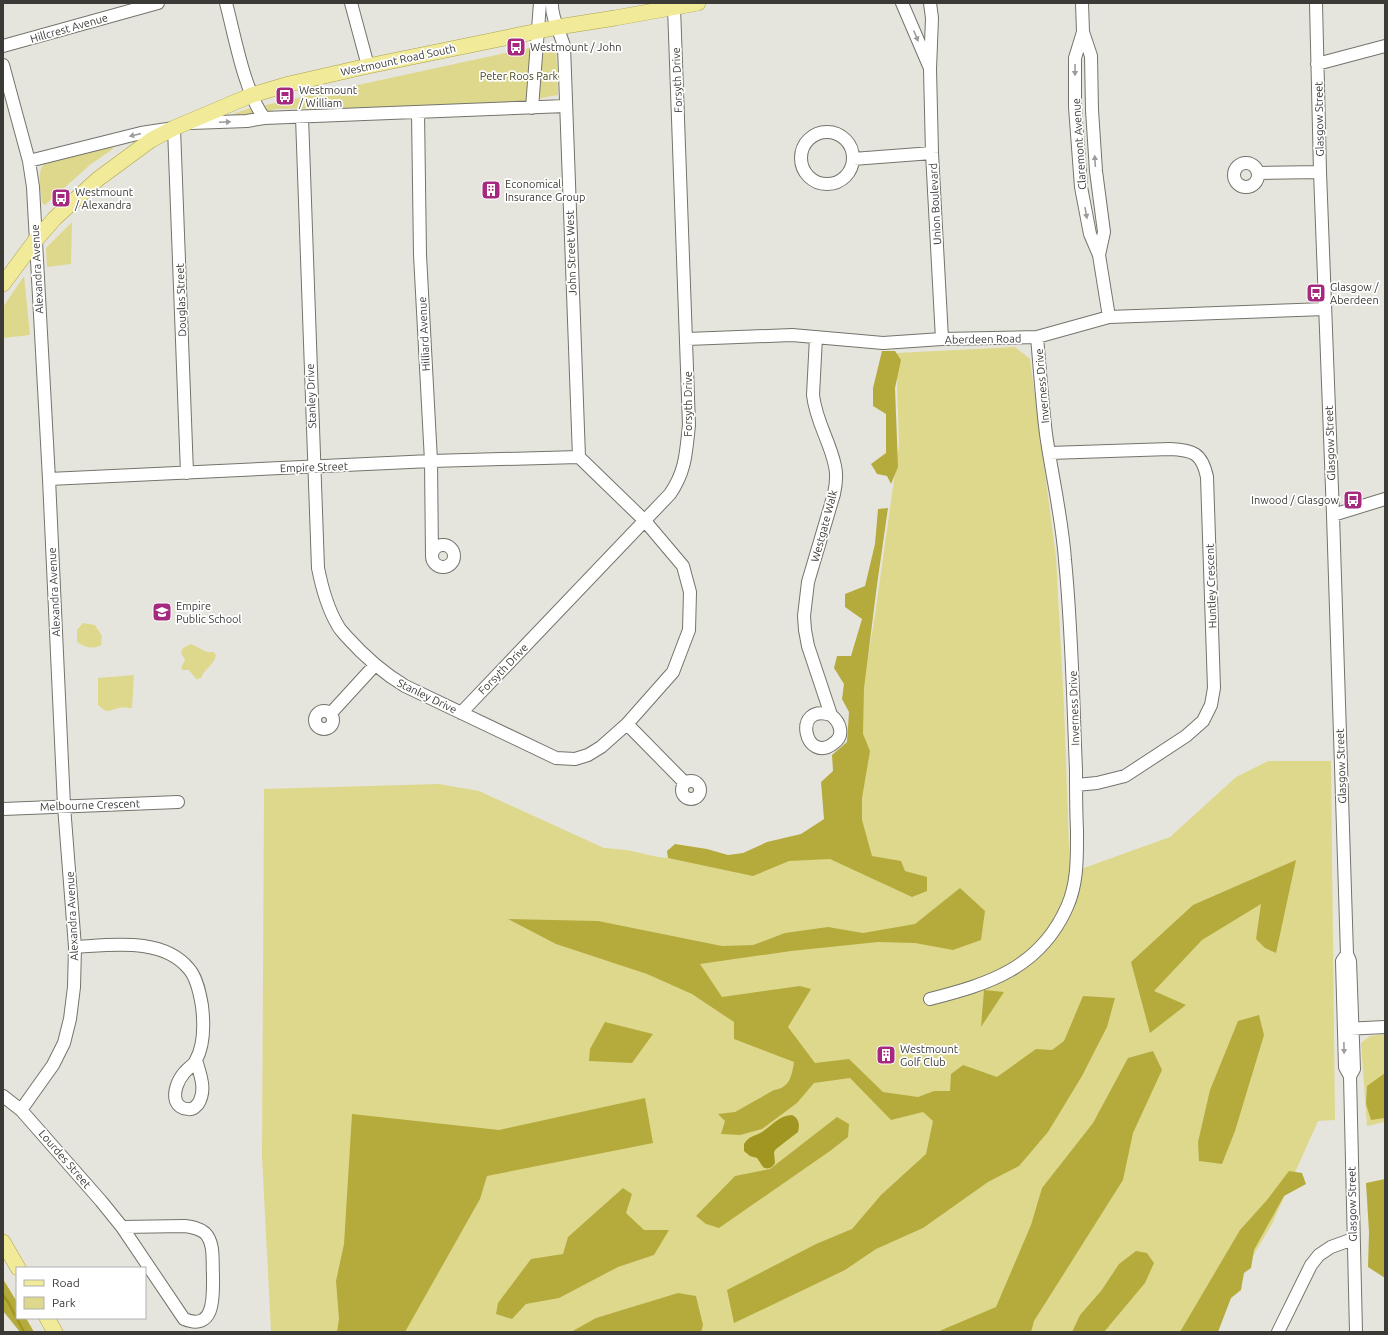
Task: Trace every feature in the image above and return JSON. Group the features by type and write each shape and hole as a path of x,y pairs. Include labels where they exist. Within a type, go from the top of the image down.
{"main road":[{"name":"Westmount Road South","path":"3,284 35,241 56,218 98,178 151,140 180,125 252,95 289,84 368,66 558,27 698,3"},
{"path":"3,1242 17,1267"},
{"path":"48,1319 55,1332"}],"street":[{"name":"Hillcrest Avenue","path":"3,46 158,3"},
{"path":"226,3 247,83 264,118"},
{"path":"352,3 368,66"},
{"path":"532,108 540,3"},
{"name":"John Street West","path":"552,3 552,12 564,46 579,457"},
{"name":"Union Boulevard","path":"902,3 930,69"},
{"name":"Union Boulevard","path":"930,3 932,18 930,69 932,153 942,339"},
{"name":"Claremont Avenue","path":"1082,3 1084,32 1091,56 1095,163 1104,232 1099,255"},
{"name":"Glasgow Street","path":"1316,3 1320,172 1347,954 1342,961 1348,1029 1345,1067 1350,1076 1356,1332"},
{"name":"Forsyth Drive","path":"461,713 670,494 678,482 686,461 689,425 687,340 674,7"},
{"name":"Claremont Avenue","path":"1084,32 1075,58 1075,107 1081,187 1090,234 1099,255 1109,317"},
{"path":"1318,64 1385,46"},
{"name":"Alexandra Avenue","path":"3,65 29,160 33,187 49,479 64,806 75,947 74,987 71,1013 64,1043 53,1065 21,1110"},
{"name":"Westmount Road South","path":"29,160 180,125 302,116 566,106"},
{"name":"Hilliard Avenue","path":"418,112 420,255 431,462 432,556"},
{"name":"Stanley Drive","path":"302,116 318,568 324,595 337,625 355,646 390,677 405,686 556,758 575,758 588,755 601,747 627,724 673,672 689,630 690,592 684,566 645,521 579,457"},
{"name":"Douglas Street","path":"180,125 187,473"},
{"path":"828,132 842,137 849,144 852,150 853,159 851,169 842,180 830,184 824,184 816,182 806,174 802,166 801,156 804,147 810,138 820,133 828,132"},
{"path":"853,159 932,153"},
{"path":"1258,173 1320,172"},
{"name":"Aberdeen Road","path":"687,340 792,334 883,343 942,339 1037,337 1109,317 1325,309"},
{"name":"Westgate Walk","path":"816,337 813,395 814,404 836,467 836,480 834,494 808,582 805,603 805,630 808,646 831,714"},
{"name":"Inverness Drive","path":"930,999 970,989 1012,970 1028,960 1046,941 1057,926 1067,908 1072,895 1077,865 1072,640 1065,558 1049,453 1037,337"},
{"name":"Huntley Crescent","path":"1049,453 1170,449 1183,450 1198,456 1204,464 1207,477 1214,688 1211,705 1203,721 1186,736 1125,776 1097,783 1076,786"},
{"name":"Empire Street","path":"49,479 579,457"},
{"path":"1333,515 1385,499"},
{"path":"331,713 375,665"},
{"path":"627,724 685,783"},
{"name":"Melbourne Crescent","path":"3,809 178,802"},
{"path":"75,947 128,945 142,946 169,953 180,960 190,970 195,980 202,1006 203,1039 196,1060"},
{"path":"1348,1029 1385,1027"},
{"name":"Lourdes Street","path":"3,1096 21,1110 101,1201 122,1227 184,1319 193,1322 201,1321 206,1317 213,1300 212,1249 210,1240 205,1233 194,1227 185,1226 122,1227"},
{"path":"1278,1332 1311,1265 1318,1255 1331,1247 1353,1239"}],"green space":[{"name":"Peter Roos Park","path":"556,44 558,95 521,102 408,107 276,109 251,118 222,118 247,109 529,48"},
{"path":"112,146 113,149 91,164 45,205 42,203 40,172 44,164"},
{"path":"72,222 71,264 47,267 46,248"},
{"path":"24,276 30,335 3,338 3,307"},
{"path":"1015,347 1030,359 1056,557 1064,706 1070,873 1170,837 1236,777 1268,761 1331,761 1335,1120 1318,1121 1272,1224 1208,1332 271,1332 262,1156 264,789 439,784 479,791 604,848 627,850 658,857 690,860 726,860 837,827 855,734 875,615 899,444 896,353"},
{"path":"83,623 95,625 102,636 101,645 89,647 77,642 77,630"},
{"path":"191,644 207,652 213,652 216,655 201,678 196,679 189,670 183,670 181,668 185,660 181,653 183,648"},
{"path":"134,675 132,708 121,708 106,711 98,705 98,678"},
{"path":"1385,1034 1385,1122 1367,1126 1361,1043 1370,1036"}],"shaded area":[{"path":"882,351 895,351 901,360 895,388 898,467 891,484 887,476 877,474 871,464 886,453 886,414 873,406 873,388"},
{"path":"888,508 864,688 863,734 870,751 862,798 862,820 872,856 901,861 905,871 927,877 927,891 912,897 830,859 789,861 753,876 668,858 667,851 675,844 707,849 728,855 743,853 767,842 801,834 824,819 821,782 833,771 832,755 847,742 849,712 842,699 844,684 834,668 837,656 851,656 862,619 845,607 845,594 865,586 875,544 878,509"},
{"path":"1296,860 1276,953 1265,948 1256,939 1261,904 1202,940 1154,991 1186,1005 1150,1033 1131,962 1193,905"},
{"path":"960,888 985,911 981,940 953,950 915,943 878,942 791,951 700,964 722,997 800,986 811,989 788,1027 815,1063 849,1059 883,1092 918,1097 934,1091 950,1091 951,1074 963,1065 997,1077 1036,1049 1052,1050 1064,1041 1083,996 1115,998 1107,1027 1082,1076 1048,1132 1019,1166 988,1182 923,1228 876,1249 845,1270 734,1323 727,1290 816,1244 852,1229 881,1195 926,1154 933,1121 923,1112 891,1120 850,1078 814,1083 797,1103 762,1129 740,1135 721,1134 725,1121 718,1114 735,1112 774,1090 784,1087 791,1076 794,1062 734,1039 734,1022 692,994 647,974 556,944 508,919 598,921 722,946 753,945 785,933 828,927 863,933 915,924"},
{"path":"984,990 1004,992 981,1027"},
{"path":"1259,1015 1264,1035 1235,1131 1222,1164 1199,1161 1198,1142 1210,1090 1238,1021"},
{"path":"605,1022 653,1034 632,1063 589,1061 590,1049"},
{"path":"1153,1051 1162,1070 1133,1133 1123,1180 1034,1321 1031,1332 937,1332 996,1307 1031,1225 1042,1188 1093,1123 1128,1058"},
{"path":"1385,1073 1385,1118 1371,1120 1366,1104 1367,1086"},
{"path":"645,1098 653,1143 487,1176 480,1199 405,1332 337,1332 339,1319 336,1281 344,1244 352,1114 499,1130"},
{"path":"792,1115 798,1122 798,1132 776,1149 774,1152 775,1163 771,1167 763,1167 757,1158 750,1156 744,1151 744,1144 752,1136 762,1132 779,1119"},
{"path":"837,1117 849,1124 848,1137 830,1151 719,1228 706,1224 696,1216 735,1176 770,1169"},
{"path":"1289,1171 1302,1173 1306,1184 1284,1196 1254,1250 1251,1268 1244,1273 1241,1290 1231,1298 1218,1332 1180,1332 1240,1230 1267,1200"},
{"path":"1385,1179 1385,1278 1368,1267 1369,1232 1366,1183"},
{"path":"623,1188 632,1194 626,1213 644,1230 669,1230 654,1255 618,1267 559,1298 526,1304 512,1319 496,1314 498,1303 531,1259 563,1254 568,1237"},
{"path":"1136,1251 1147,1253 1154,1263 1145,1283 1104,1332 1072,1332 1080,1315 1101,1291 1119,1264"},
{"path":"3,1279 16,1300 16,1319 27,1319 34,1332 20,1332 3,1311"},
{"path":"678,1293 696,1296 703,1325 701,1332 571,1332 596,1318"}],"waterway":[{"path":"3,1295 16,1317"},
{"path":"17,1319 24,1332"}],"place":[{"name":"Westmount / John","path":"516,47"},
{"name":"Westmount / William","path":"285,96"},
{"name":"Economical Insurance Group","path":"491,190"},
{"name":"Westmount / Alexandra","path":"61,198"},
{"name":"Glasgow / Aberdeen","path":"1316,293"},
{"name":"Inwood / Glasgow","path":"1353,500"},
{"name":"Empire Public School","path":"162,612"},
{"name":"Westmount Golf Club","path":"886,1055"}]}
